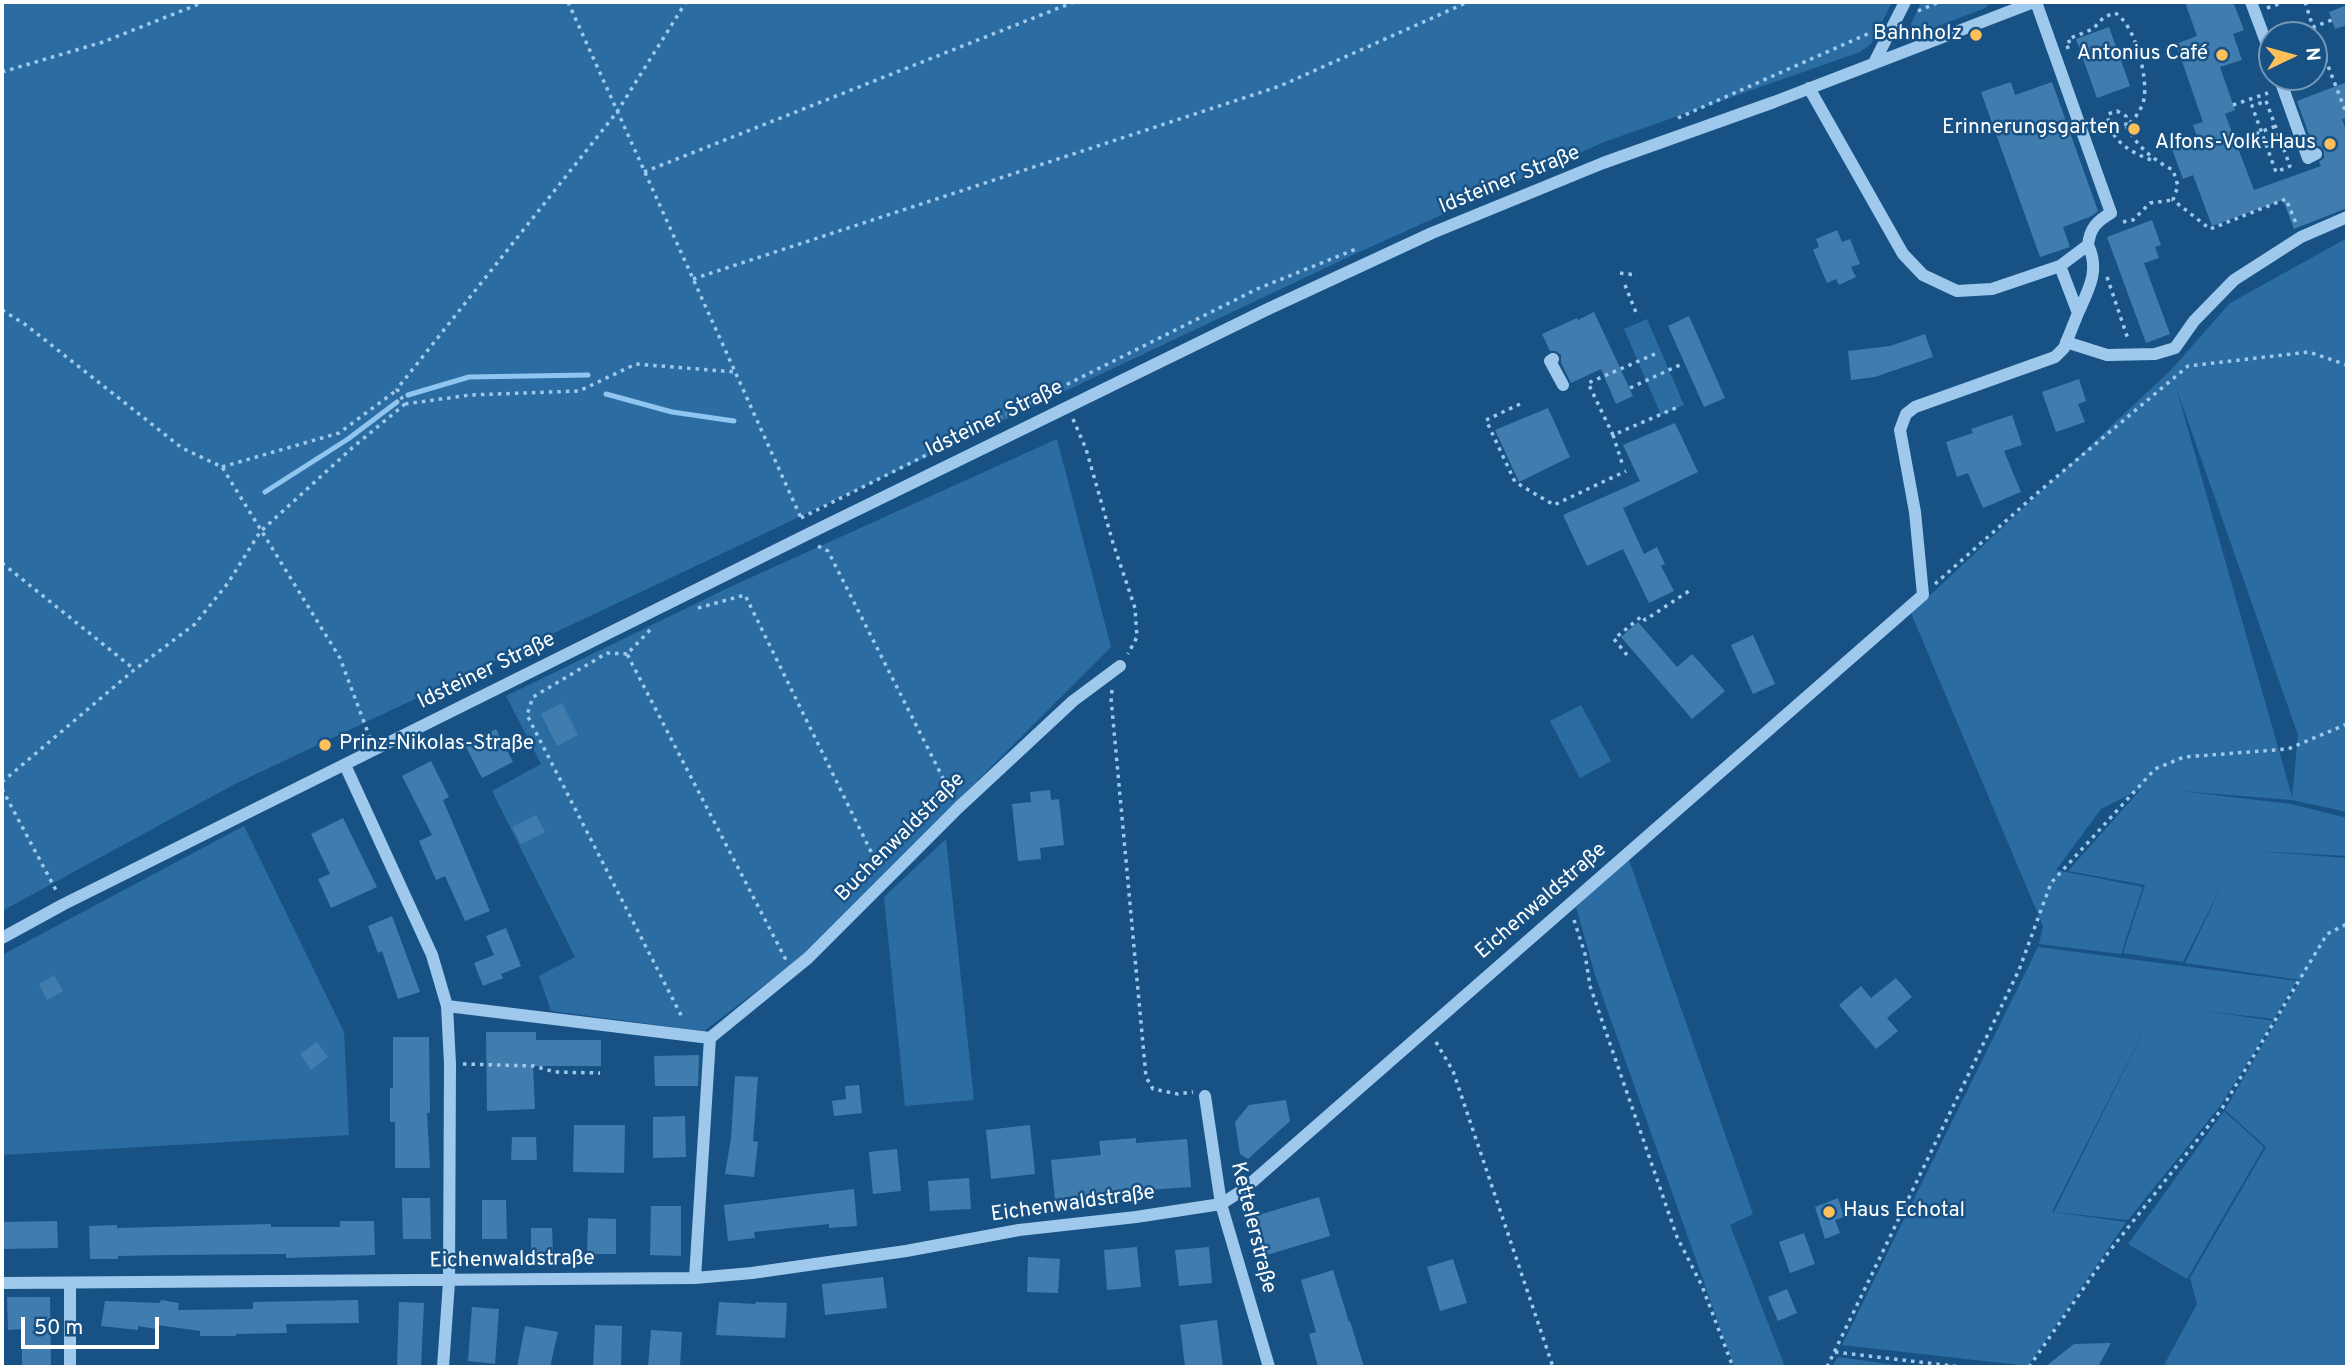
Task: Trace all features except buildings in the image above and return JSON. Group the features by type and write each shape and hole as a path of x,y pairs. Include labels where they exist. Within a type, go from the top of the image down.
{"street":[{"path":"1874,63 1905,2"},
{"path":"1923,594 1915,512 1900,430 1906,414 1915,407 2055,357 2061,352 2094,276 2094,258 2088,245 2089,233 2097,221 2111,212 2035,2"},
{"name":"Idsteiner Straße","path":"2,938 64,904 808,534 1268,309 1433,233 1603,163 1874,63 2009,6 2035,2"},
{"path":"2251,2 2258,21"},
{"path":"1809,88 1903,254 1923,275 1957,291 1992,289 2060,266 2088,245"},
{"path":"2284,91 2308,158 2316,154"},
{"path":"2066,342 2107,355 2155,354 2175,348 2194,321 2234,280 2301,237 2347,217"},
{"path":"2060,266 2078,313"},
{"path":"1553,359 1550,361 1563,385"},
{"name":"Eichenwaldstraße","path":"2,1283 449,1282 695,1278 752,1273 906,1251 1019,1230 1221,1204 1243,1190 1923,594"},
{"name":"Buchenwaldstraße","path":"709,1038 791,971 959,807 1073,701 1120,666"},
{"path":"345,765 432,955 447,1006 450,1064 449,1282 443,1367"},
{"path":"447,1006 709,1038 695,1278"},
{"name":"Kettelerstraße","path":"1205,1096 1221,1204 1269,1367"},
{"path":"70,1283 70,1367"}],"path":[{"path":"2,72 103,41 204,2"},
{"path":"568,2 808,534"},
{"path":"222,467 339,433 397,389 617,112 686,2"},
{"path":"644,172 1074,2"},
{"path":"693,279 1280,86 1468,2"},
{"path":"2271,7 2285,2"},
{"path":"2305,2 2311,21"},
{"path":"2071,46 2068,39 2093,29 2104,18 2115,13 2123,17 2129,26 2145,78 2143,100 2136,118 2126,126"},
{"path":"2328,21 2332,20"},
{"path":"2328,66 2347,115"},
{"path":"2234,105 2263,91"},
{"path":"2266,101 2275,127 2290,166 2276,172 2252,106 2266,101"},
{"path":"2158,162 2134,139 2126,126 2126,116 2117,111 2108,114 2108,127 2123,146 2173,170 2178,186 2173,200"},
{"path":"2232,143 2294,119"},
{"path":"2111,212 2118,223 2133,220 2150,203 2173,200 2210,229 2286,199 2297,225"},
{"path":"2094,258 2108,278 2129,339"},
{"path":"1620,273 1637,275"},
{"path":"1625,285 1637,315"},
{"path":"2,310 26,325 182,448 222,467 340,658 375,750"},
{"path":"1923,594 2188,366 2309,352 2347,365"},
{"path":"1622,463 1613,435 1588,383 1655,354"},
{"path":"1630,388 1684,363"},
{"path":"2,782 134,670 195,624 228,583 260,532 405,404 470,395 579,391 636,364 735,372"},
{"path":"397,389 405,404"},
{"path":"1520,404 1486,420 1515,482 1553,505 1626,471"},
{"path":"1067,407 1086,449 1135,608 1137,637 1115,677 1111,698 1146,1077 1153,1089 1162,1093 1202,1091 1205,1096"},
{"path":"1613,435 1678,407"},
{"path":"828,551 951,796 959,807"},
{"path":"2,563 134,670"},
{"path":"1627,655 1614,639 1642,616 1645,620 1692,589"},
{"path":"695,609 745,595 886,880"},
{"path":"650,630 627,654 607,653 533,697 527,715 691,1036"},
{"path":"627,654 791,971"},
{"path":"1827,1367 2019,970 2051,883 2155,769 2184,757 2288,749 2347,724"},
{"path":"2,789 64,904"},
{"path":"1569,905 1585,954 1590,986 1677,1237 1702,1286 1733,1367"},
{"path":"2029,1367 2108,1253 2221,1110 2327,934 2347,925"},
{"path":"1428,1028 1453,1071 1553,1367"},
{"path":"450,1064 534,1066 555,1072 600,1073"},
{"path":"1835,1352 1961,1367"}],"shaded area":[{"path":"2,2 1892,2 1871,44 1860,52 1604,142 1357,253 233,785 2,911"},
{"path":"1921,2 1991,2 1985,8 1913,36 1908,31"},
{"path":"2347,238 2347,812 2292,800 2180,791 2291,804 2347,818 2347,856 2255,851 2347,858 2347,1367 2163,1367 2197,1304 2190,1278 2266,1147 2225,1110 2300,980 2185,963 2223,883 2183,962 2123,953 2145,885 2068,871 2141,789 2101,809 2056,870 2143,887 2121,954 2039,944 2043,926 1911,613 2171,370 2230,303","holes":["2176,387 2298,735 2292,798"]},
{"path":"1647,319 1684,405 1661,415 1624,329"},
{"path":"1057,439 1111,647 801,957 704,1031 551,1011 539,976 575,957 492,791 541,764 506,696 732,586"},
{"path":"1581,705 1611,761 1580,778 1550,721"},
{"path":"244,826 344,1032 349,1135 2,1155 2,955"},
{"path":"946,839 974,1100 905,1106 884,897"},
{"path":"1628,857 1753,1214 1730,1225 1785,1367 1734,1367 1595,975 1576,907"},
{"path":"2038,947 2297,981 2274,1019 2205,1011 2274,1021 2220,1106 2128,1220 2054,1212 2156,1006 2052,1212 2126,1222 2028,1366 1842,1345"},
{"path":"2224,1111 2264,1147 2187,1279 2128,1244"},
{"path":"1838,1357 1910,1367 1832,1367"}],"waterway":[{"path":"408,395 469,377 588,375"},
{"path":"606,394 672,412 734,421"},
{"path":"265,492 348,439 397,402"}],"place":[{"name":"Bahnholz","path":"1976,35"},
{"name":"Antonius Café","path":"2222,55"},
{"name":"Erinnerungsgarten","path":"2134,129"},
{"name":"Alfons-Volk-Haus","path":"2330,144"},
{"name":"Prinz-Nikolas-Straße","path":"325,745"},
{"name":"Haus Echotal","path":"1829,1212"}]}
